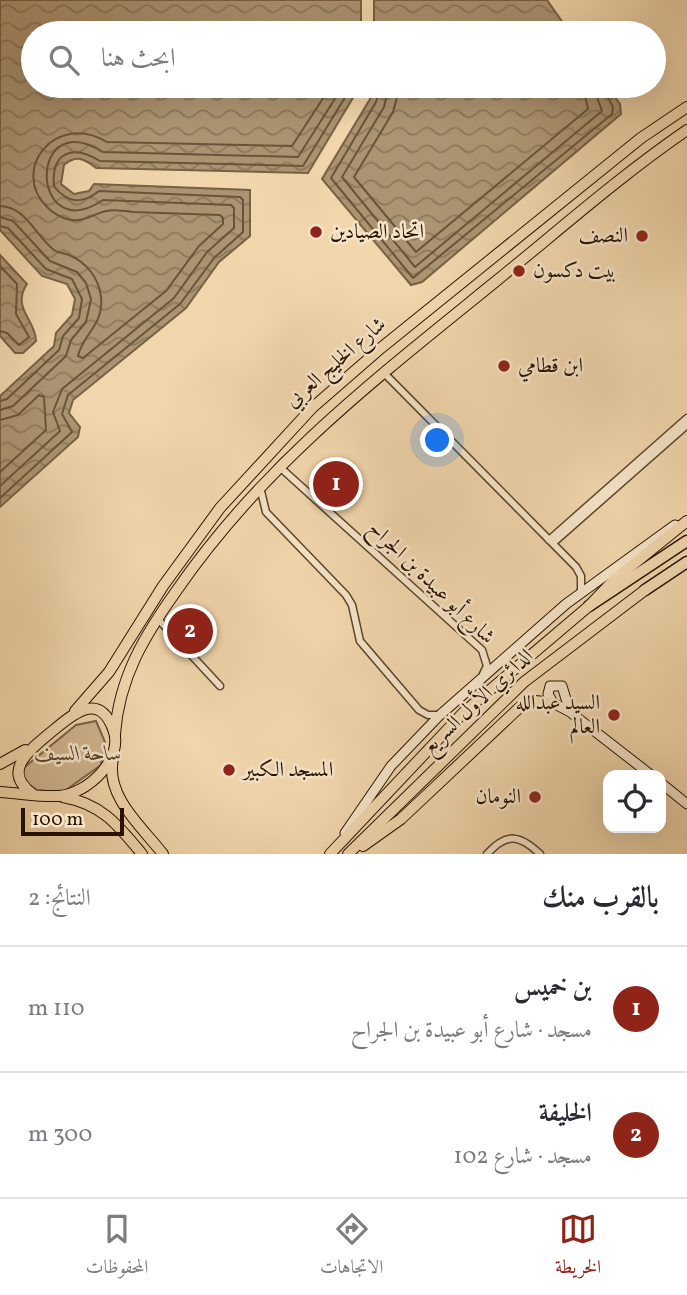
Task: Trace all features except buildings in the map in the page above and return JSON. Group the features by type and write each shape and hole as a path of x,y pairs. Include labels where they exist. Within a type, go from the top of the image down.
{"highway":[{"path":"589,606 687,541"},
{"path":"645,590 687,562"},
{"path":"656,583 687,569"}],"main road":[{"name":"شارع الخليج العربي","path":"75,711 109,672 163,586 220,508 312,408 381,348 641,138 687,107"},
{"name":"شارع الخليج العربي","path":"115,734 124,680 157,618 197,562 276,468 383,372 685,132"},
{"name":"الدائري الأول السريع","path":"332,852 386,771 483,674 581,593 687,519"},
{"name":"الدائري الأول السريع","path":"332,852 464,712 687,519"},
{"name":"الدائري الأول السريع","path":"349,854 524,682 645,590"},
{"path":"554,703 548,690 550,686 558,684 564,690 570,712"},
{"path":"349,854 401,820 520,707 535,701 554,703 570,712 645,770"},
{"path":"0,764 29,748 75,711 92,709 102,713 115,734 111,774 116,792 162,854"},
{"path":"29,748 19,763 19,774 24,788 33,794"},
{"path":"59,796 71,793 94,778 106,766 114,751"},
{"path":"666,787 687,804"},
{"path":"0,792 59,796 100,808 140,852"},
{"path":"140,852 135,838 139,834 162,854"}],"street":[{"path":"383,372 579,571 581,593"},
{"path":"551,542 687,418"},
{"path":"551,542 687,425"},
{"name":"شارع أبو عبيدة بن الجراح","path":"276,468 283,470 482,650 487,666 483,674"},
{"path":"261,484 261,499 266,512 349,600 363,645 419,710 428,715 440,715"},
{"path":"157,618 220,686"},
{"path":"487,854 500,841 510,837 523,839 540,854"}],"green space":[{"name":"ساحة السيف","path":"96,721 105,742 101,765 59,795 34,793 23,782 21,770 76,725"}],"water":[{"path":"0,0 361,0 361,21 21,21 21,98 353,98 308,173 96,168 80,159 64,165 61,184 74,194 89,191 94,184 250,190 250,236 219,262 186,308 73,400 69,413 80,427 78,437 0,507 0,396 54,346 56,333 72,315 75,299 67,284 42,276 0,230"},
{"path":"374,0 547,0 562,21 374,21"},
{"path":"616,98 620,104 621,114 422,282 411,285 322,179 370,99"},
{"path":"0,255 27,284 23,292 23,307 36,341 23,353 15,353 0,336"}],"place":[{"name":"اتحاد الصيادين","path":"316,232"},
{"name":"النصف","path":"642,236"},
{"name":"بيت دكسون","path":"519,271"},
{"name":"ابن قطامي","path":"504,366"},
{"name":"بن خميس","path":"336,484"},
{"name":"الخليفة","path":"190,631"},
{"name":"السيد عبدالله العالم","path":"614,715"},
{"name":"المسجد الكبير","path":"229,770"},
{"name":"النومان","path":"535,797"}]}
